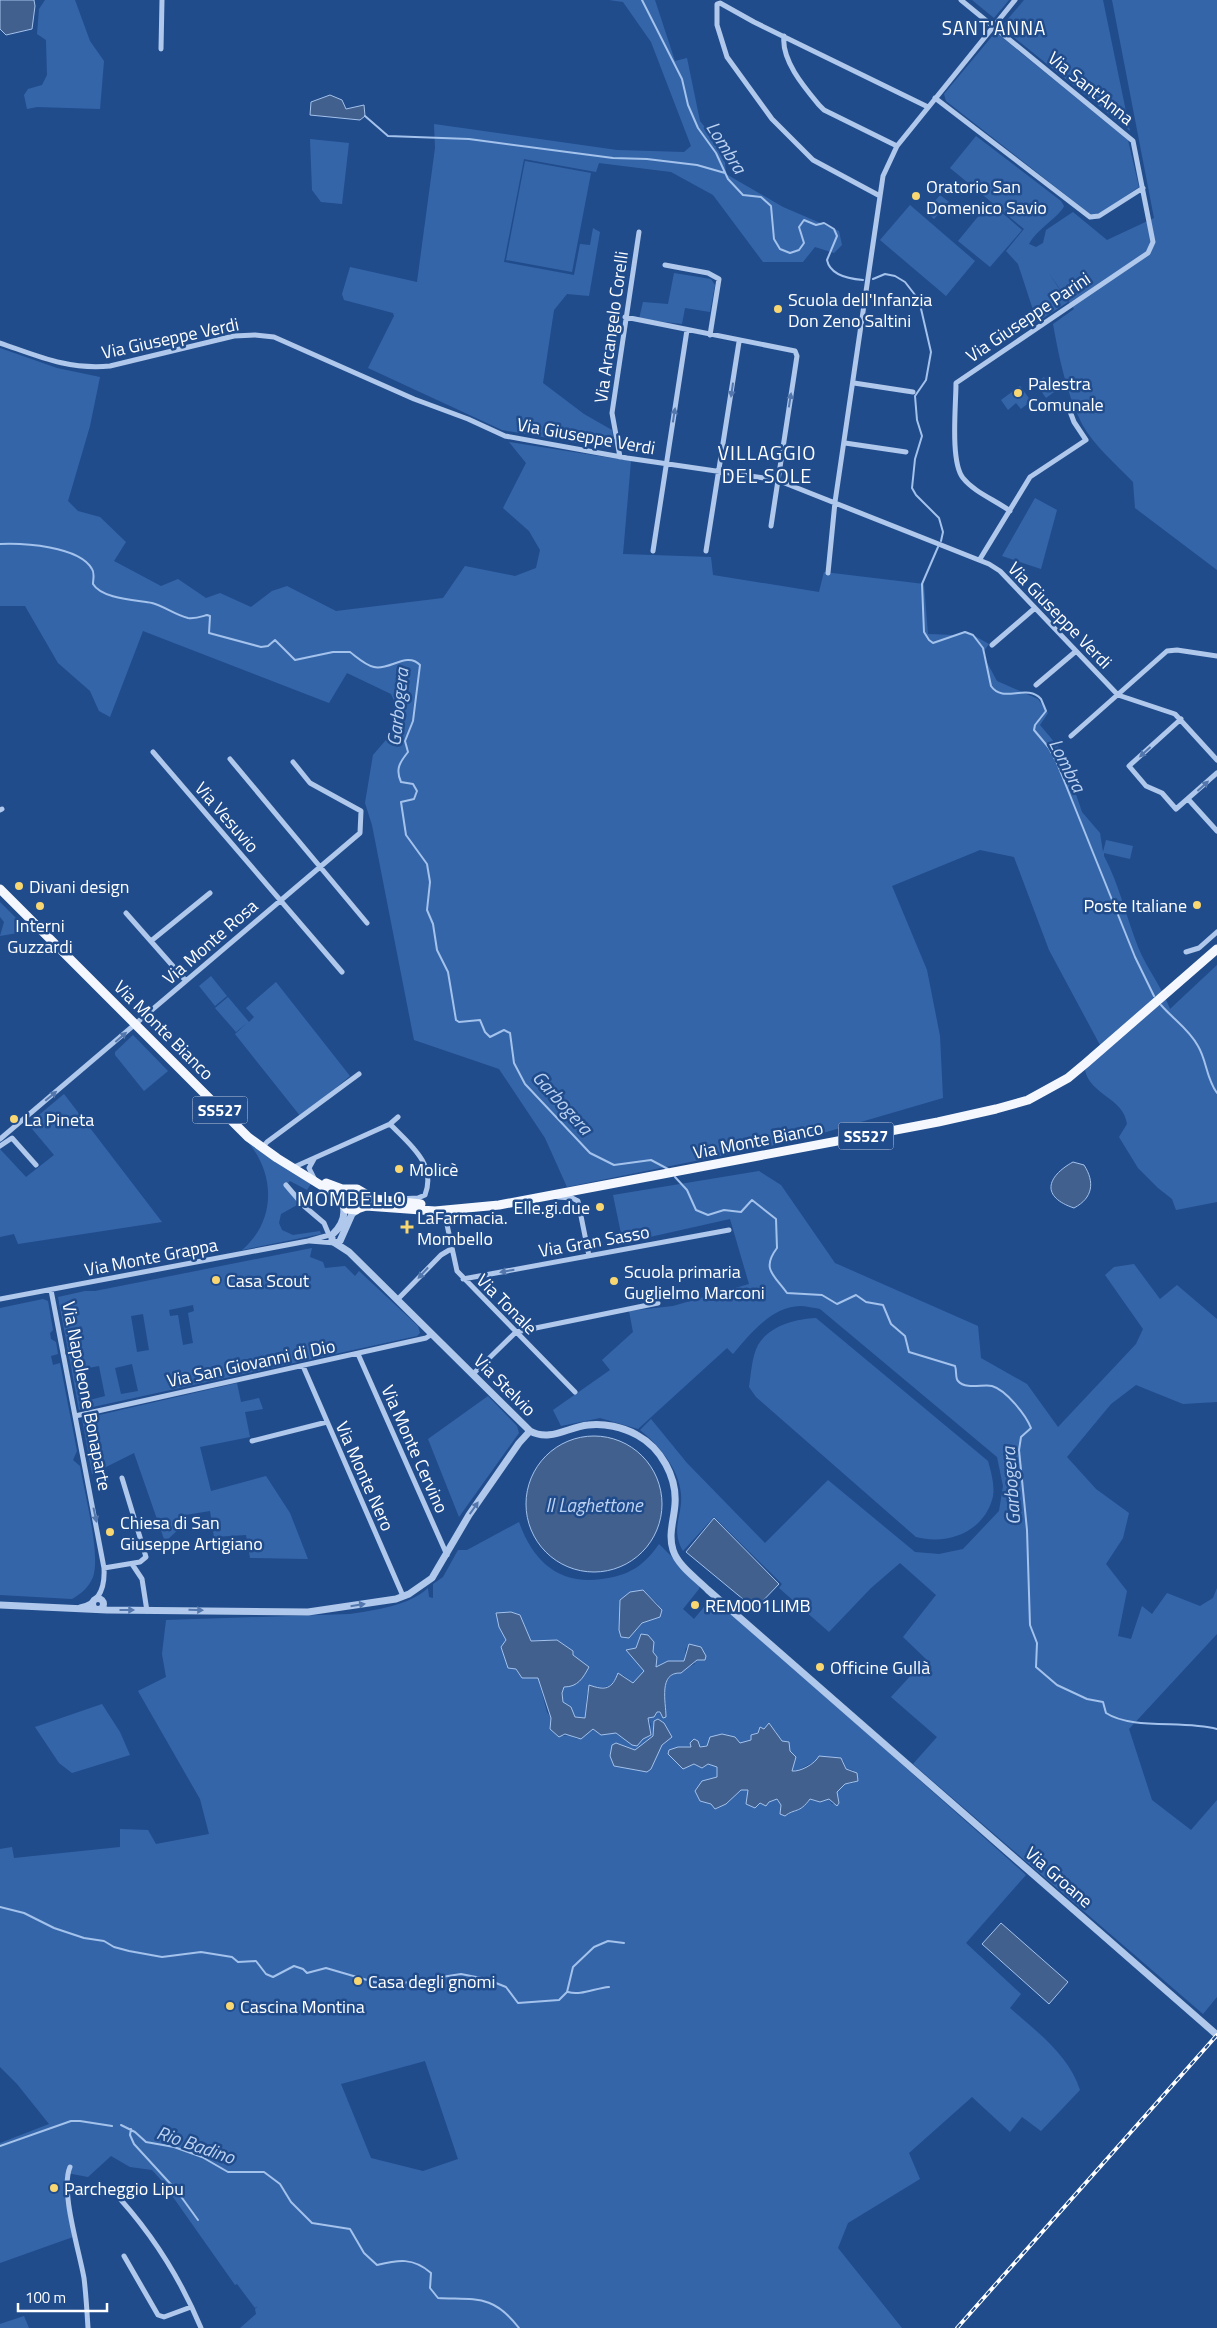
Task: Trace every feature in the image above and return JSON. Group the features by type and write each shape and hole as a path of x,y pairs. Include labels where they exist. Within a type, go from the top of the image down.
{"main road":[{"name":"Via Monte Bianco","path":"0,889 232,1122 262,1148 338,1196 343,1204"},
{"name":"Via Monte Bianco","path":"359,1208 366,1206 430,1211 490,1206 584,1190 938,1122 1012,1105 1028,1100 1068,1078 1217,949"},
{"name":"Via Monte Bianco","path":"316,1181 340,1189 350,1189"},
{"path":"350,1189 357,1189 362,1193 364,1200 359,1208 349,1210 343,1204 343,1195 350,1189"},
{"name":"Via Monte Bianco","path":"362,1193 374,1199 448,1209"}],"street":[{"path":"161,49 162,0"},
{"name":"Via Sant'Anna","path":"961,0 1133,142"},
{"path":"828,573 835,502 854,383 881,186 891,156 897,146 1015,0"},
{"path":"880,196 813,160 772,119 727,56 717,25 717,4 720,3 928,107"},
{"path":"784,36 783,44 787,56 824,110 897,146"},
{"path":"935,98 1090,217 1099,216 1143,188"},
{"name":"Via Giuseppe Parini","path":"1010,510 970,485 959,472 956,446 956,383 1148,253 1153,242 1133,142"},
{"name":"Via Arcangelo Corelli","path":"620,457 612,413 639,232"},
{"path":"665,266 708,273 719,279 710,335"},
{"path":"625,317 739,342 795,351 796,356 771,526"},
{"path":"653,551 687,330"},
{"name":"Via Giuseppe Verdi","path":"0,343 53,362 90,368 110,366 234,336 255,335 274,337 414,399 468,419 505,436 620,457 777,480 980,559 1000,571 1075,652 1120,696"},
{"path":"706,552 739,342"},
{"path":"854,383 913,392"},
{"path":"980,559 1030,477 1086,440 1074,422 1068,406"},
{"path":"845,443 906,452"},
{"path":"992,644 1035,608"},
{"path":"1071,736 1120,696 1171,650 1217,656"},
{"path":"1036,685 1075,652"},
{"path":"1120,696 1175,714 1217,760"},
{"path":"1181,720 1130,766 1146,786 1158,791 1176,809 1217,773"},
{"name":"Via Vesuvio","path":"153,752 280,901"},
{"path":"230,759 367,923"},
{"name":"Via Monte Rosa","path":"0,1139 360,833 361,811 310,783 293,762"},
{"path":"1188,798 1217,831"},
{"path":"151,941 210,893"},
{"name":"Via Monte Rosa","path":"280,901 342,972"},
{"path":"126,913 186,981"},
{"path":"1186,952 1200,948 1217,932"},
{"path":"262,1148 267,1142 360,1074"},
{"path":"292,1168 390,1124 398,1117"},
{"path":"390,1124 425,1164 428,1178 426,1193 418,1198 400,1198 393,1201"},
{"path":"0,1146 12,1138 36,1165"},
{"path":"316,1181 310,1173 310,1168 313,1160 319,1156"},
{"path":"286,1185 304,1206 324,1223 331,1234 331,1239 335,1243 340,1241 352,1214 359,1208"},
{"path":"551,1196 572,1198 578,1201 589,1256"},
{"path":"331,1234 343,1219 343,1204"},
{"name":"Via Tonale","path":"446,1220 454,1264 463,1279 575,1392"},
{"name":"Via Gran Sasso","path":"463,1279 729,1230"},
{"path":"344,1232 344,1241 349,1252"},
{"name":"Via Monte Grappa","path":"0,1299 307,1241 331,1234"},
{"name":"Via Monte Grappa","path":"307,1241 335,1243"},
{"name":"Via Stelvio","path":"335,1243 349,1252 530,1431 539,1436 587,1425 596,1425 624,1429 648,1442 670,1470 674,1485 675,1504 671,1535 673,1550 678,1560 708,1590 882,1742"},
{"path":"397,1300 441,1254 451,1249"},
{"name":"Via Napoleone Bonaparte","path":"51,1290 104,1568 103,1588 94,1600"},
{"path":"473,1374 516,1332 658,1303"},
{"name":"Via San Giovanni di Dio","path":"75,1416 358,1354 426,1338 432,1334"},
{"name":"Via Monte Cervino","path":"358,1354 447,1555"},
{"name":"Via Monte Nero","path":"302,1366 403,1596"},
{"path":"252,1441 327,1422"},
{"path":"0,1605 98,1610 308,1612 403,1596 427,1583 447,1555 469,1515 518,1443 530,1431"},
{"path":"104,1568 132,1564 143,1560 145,1552 122,1478"},
{"path":"132,1564 142,1579 148,1610"},
{"path":"94,1600 93,1606 98,1610"},
{"path":"73,1608 86,1606 94,1600"},
{"name":"Via Groane","path":"882,1742 1217,2035"},
{"path":"70,2167 67,2176 72,2221 83,2276 88,2328"},
{"path":"110,2188 142,2223 161,2249 202,2328"},
{"path":"124,2256 158,2315 164,2317 191,2307"}],"shaded area":[{"path":"45,0 75,0 90,41 104,61 100,109 37,107 27,109 24,95 28,89 42,85 47,75 46,40 37,34 39,9"},
{"path":"609,0 655,0 675,61 687,58 700,121 724,151 726,174 783,207 839,231 842,245 834,253 815,247 803,262 763,262 713,195 671,172 599,163 596,172 524,159 504,262 574,275 580,244 590,245 593,228 600,232 589,296 567,294 554,310 543,383 584,414 612,430 614,443 612,449 502,430 368,368 394,316 393,313 344,300 342,294 350,267 417,282 435,148 434,124 617,150 684,152 691,146 651,42 623,2"},
{"path":"972,0 1009,0 994,18"},
{"path":"1024,0 1103,0 1130,131 1001,27"},
{"path":"1112,0 1217,0 1217,570 1135,508 1133,482 1087,432 1076,412 1067,387 1053,324 1074,309 1048,272 1068,302 1037,322 1018,264 1006,251 1024,229 950,168 976,136 1061,201 1064,206 1062,210 1029,244 1036,247 1043,243 1046,230 1073,212 1107,240 1154,218"},
{"path":"994,34 998,34 1128,140 1139,187 1096,216 1090,214 946,101 944,94"},
{"path":"310,139 349,143 342,204 321,202 312,190"},
{"path":"525,161 591,173 572,272 506,260"},
{"path":"940,195 949,202 934,219 926,212"},
{"path":"990,202 1022,230 990,267 958,241"},
{"path":"910,205 975,261 946,296 880,240"},
{"path":"674,273 711,279 715,285 710,312 685,308 682,324 639,319 643,302 668,304"},
{"path":"0,348 57,368 100,377 90,426 68,501 78,511 100,517 126,542 114,561 161,586 178,579 206,598 220,593 251,607 272,591 287,586 336,611 443,598 465,566 515,576 536,568 540,550 529,531 503,508 526,463 509,442 631,461 623,554 711,557 713,575 819,592 824,572 924,584 928,634 954,635 966,631 989,644 983,652 984,657 997,681 1038,699 1048,713 1040,725 1061,750 1082,812 1100,833 1103,852 1106,840 1133,846 1130,859 1104,853 1104,856 1118,889 1138,947 1170,1009 1217,965 1217,1202 1176,1210 1172,1199 1138,1168 1119,1137 1127,1124 1125,1115 1088,1078 1085,1070 1092,1062 1089,1054 1100,1045 1049,950 1014,857 980,850 892,886 927,970 940,1036 943,1098 799,1140 567,1187 545,1138 499,1069 414,1040 372,825 365,803 373,755 397,727 398,710 391,694 347,673 329,703 143,631 110,717 99,711 90,691 58,663 25,606 0,606"},
{"path":"1044,377 1054,392 1046,398 1035,383"},
{"name":"Palestra Comunale","path":"1020,386 1031,401 1021,409 1016,403 1008,410 1001,400"},
{"path":"1035,498 1057,510 1041,569 1002,556"},
{"path":"0,902 29,931 0,936 4,922 0,917"},
{"path":"211,976 227,996 215,1006 199,986"},
{"path":"276,982 350,1076 301,1117 235,1034 248,1022 236,1032 215,1008 228,997 249,1022 254,1017 246,1008"},
{"path":"133,1035 168,1071 144,1091 115,1055 115,1052"},
{"path":"64,1094 162,1222 18,1244 14,1234 0,1237 0,1149 26,1177 54,1155 28,1124"},
{"path":"247,1141 311,1184 307,1190 290,1181 287,1184 299,1204 281,1214 279,1223 282,1230 293,1235 320,1231 321,1234 242,1250 261,1225 268,1197 267,1182 263,1168 257,1154"},
{"path":"759,1171 781,1185 835,1263 978,1326 981,1358 1027,1384 1058,1427 1136,1344 1143,1329 1105,1275 1114,1267 1134,1264 1160,1299 1177,1285 1217,1319 1217,1402 1183,1404 1136,1385 1111,1404 1067,1457 1096,1489 1129,1513 1123,1538 1106,1564 1127,1591 1118,1636 1131,1639 1142,1606 1152,1614 1167,1593 1200,1606 1213,1598 1217,1588 1217,1634 1129,1729 1152,1800 1191,1830 1217,1800 1217,1997 1203,2014 913,1764 937,1737 891,1697 926,1659 903,1637 936,1595 900,1563 871,1588 829,1632 779,1588 782,1584 714,1517 683,1551 677,1535 681,1494 676,1476 661,1450 640,1430 651,1419 687,1463 765,1543 828,1480 915,1552 939,1554 963,1549 999,1511 1003,1486 997,1457 820,1309 802,1306 789,1308 771,1316 754,1330 733,1354 727,1348 638,1429 600,1418 561,1426 553,1410 610,1370 602,1360 633,1332 629,1311 673,1306 749,1284 730,1219 623,1243 613,1195"},
{"path":"312,1248 310,1257 323,1262 325,1268 345,1266 355,1276 359,1271 418,1326 420,1333 417,1336 79,1410 58,1297 85,1291 95,1291","holes":["193,1305 194,1311 188,1313 193,1343 183,1345 178,1315 170,1316 169,1310","143,1314 149,1350 137,1352 131,1316","132,1364 138,1391 121,1394 115,1368","99,1366 105,1396 90,1400 83,1369"]},
{"path":"43,1299 48,1301 53,1330 50,1333 51,1339 56,1342 58,1354 51,1356 53,1365 60,1363 77,1451 73,1460 80,1466 95,1554 93,1577 84,1590 72,1599 0,1595 0,1308"},
{"path":"816,1318 988,1461 992,1475 992,1500 980,1521 972,1528 951,1538 928,1539 916,1537 756,1397 749,1387 754,1354 763,1338 783,1325"},
{"path":"237,1383 241,1402 259,1398 263,1409 245,1412 250,1437 200,1447 211,1491 266,1476 290,1513 308,1559 250,1558 246,1535 214,1537 210,1511 179,1516 183,1525 165,1542 134,1453 92,1474 82,1419"},
{"path":"488,1396 517,1426 519,1433 459,1517 428,1439"},
{"path":"519,1522 532,1548 549,1567 560,1574 586,1580 611,1578 635,1569 659,1544 700,1585 683,1609 694,1619 713,1596 1026,1875 966,1943 1021,1994 1010,2008 1051,2044 1075,2077 1080,2090 1041,2131 1022,2117 1010,2132 972,2097 909,2153 920,2179 848,2223 838,2248 902,2328 240,2328 256,2314 255,2309 258,2306 255,2308 237,2284 235,2285 152,2170 130,2167 111,2156 88,2177 67,2173 73,2237 0,2263 0,2143 49,2124 17,2084 0,2067 0,1849 12,1847 14,1858 120,1847 120,1829 148,1830 156,1844 209,1834 200,1799 138,1691 166,1677 162,1654 166,1620 350,1614 381,1609 402,1603 428,1588 429,1597 433,1598 433,1584 443,1577 458,1550 467,1550","holes":["643,1590 658,1604 659,1617 642,1623 629,1638 619,1630 620,1600","511,1612 520,1615 531,1641 557,1640 573,1651 562,1693 563,1702 571,1707 575,1717 585,1718 587,1693 597,1688 610,1686 616,1678 623,1675 633,1683 645,1671 626,1650 636,1648 640,1639 656,1668 668,1661 684,1661 686,1647 695,1664 675,1673 670,1678 665,1688 666,1717 657,1712 648,1718 651,1724 648,1736 632,1745 615,1733 601,1735 593,1729 577,1739 569,1735 563,1736 547,1712 538,1678 519,1674 501,1647 506,1640 496,1614","764,1729 776,1731 778,1737 790,1751 792,1771 795,1772 817,1760 843,1760 846,1769 853,1770 854,1783 845,1784 837,1792 839,1803 832,1804 829,1799 820,1802 810,1799 804,1806 793,1811 780,1810 781,1805 776,1799 760,1803 748,1790 741,1790 726,1804 715,1809 711,1804 700,1801 717,1777 717,1767 708,1764 702,1768 694,1764 677,1764 675,1759 686,1747 744,1743 751,1740 752,1735","425,2061 458,2159 423,2171 371,2158 341,2084"]},
{"path":"102,1704 120,1732 130,1755 72,1773 59,1763 35,1727"},
{"path":"24,2316 29,2328 0,2328 0,2324"}],"water":[{"path":"0,0 34,0 32,29 6,35 0,29"},
{"path":"330,95 342,100 346,109 364,105 365,116 360,120 310,115 311,102"},
{"path":"1073,1162 1084,1165 1088,1171 1091,1183 1085,1199 1074,1208 1056,1198 1052,1193 1051,1186 1057,1174"},
{"name":"Il Laghettone","path":"594,1436 620,1441 642,1456 657,1478 662,1504 657,1530 642,1552 620,1567 594,1572 568,1567 546,1552 531,1530 526,1504 531,1478 546,1456 568,1441"},
{"path":"714,1518 779,1584 755,1609 686,1552"},
{"path":"643,1590 662,1610 660,1617 642,1623 629,1638 621,1637 619,1630 620,1600 630,1592"},
{"path":"511,1612 520,1615 531,1641 557,1640 573,1651 573,1655 589,1667 585,1675 576,1684 564,1687 562,1693 563,1702 571,1707 575,1717 585,1718 589,1685 600,1688 608,1687 618,1673 633,1683 644,1671 626,1650 636,1648 641,1634 648,1635 654,1642 653,1652 657,1657 656,1667 668,1661 684,1661 689,1644 701,1647 706,1656 705,1660 697,1660 681,1673 669,1677 665,1689 666,1717 663,1718 660,1712 657,1712 654,1717 648,1718 651,1735 643,1739 637,1746 632,1745 616,1733 601,1735 593,1729 581,1739 565,1734 559,1737 550,1729 551,1718 538,1678 522,1678 516,1669 508,1668 501,1647 506,1640 499,1627 496,1613"},
{"path":"658,1719 664,1723 672,1737 662,1745 651,1769 647,1772 614,1766 610,1756 612,1745 616,1743 635,1750 653,1736 654,1721"},
{"path":"769,1723 782,1741 789,1742 790,1751 796,1757 792,1771 807,1767 819,1756 841,1758 846,1769 857,1773 858,1781 845,1784 837,1792 839,1803 837,1806 829,1799 820,1802 810,1799 803,1807 785,1816 780,1814 781,1805 777,1799 769,1802 766,1806 760,1803 755,1808 746,1804 748,1790 741,1790 726,1804 715,1809 711,1804 700,1801 695,1791 702,1781 717,1777 717,1767 708,1764 702,1768 694,1764 683,1769 668,1754 669,1750 678,1747 691,1747 690,1743 694,1739 698,1741 700,1747 707,1746 710,1737 722,1734 735,1737 740,1743 751,1740 751,1735 758,1733 760,1727 764,1729"},
{"path":"1001,1923 1068,1982 1049,2004 982,1944"}],"waterway":[{"name":"Lombra","path":"642,0 682,79 688,105 698,128 716,153 728,179 743,195 761,197 771,206 774,239 780,249 790,253 799,250 804,243 799,227 804,220 816,225 824,223 834,229 837,236 827,260 829,265 836,273 852,279 863,280"},
{"path":"365,116 388,136 469,139 613,158 647,159 697,165 725,173"},
{"name":"Lombra","path":"873,279 885,274 895,276 905,282 919,300 931,352 926,380 915,396 917,420 922,436 915,459 912,488 916,495 939,518 943,532 941,541"},
{"name":"Garbogera","path":"0,544 36,545 75,555 85,561 92,569 94,574 93,584 104,593 120,598 152,603 188,618 210,616 209,633 261,647 268,646 275,640 295,660 333,652 350,652 374,667 409,660 415,661 420,665 413,721 405,741 408,752 401,762 398,773 401,782 413,784 417,791 414,799 401,802 406,835 427,864 430,882 427,910 433,924 437,950 448,972 456,1020 459,1022 480,1020 485,1032 490,1037 504,1030 510,1033 514,1063 525,1084 590,1153 614,1165 651,1160 668,1169"},
{"name":"Lombra","path":"938,547 922,584 924,632 933,643 965,632 973,635 983,648 991,686 996,691 1008,694 1029,693 1041,699 1046,711 1035,725 1034,730 1049,748 1057,763 1135,957 1154,996"},
{"name":"Lombra","path":"1161,1005 1186,1029 1194,1040 1201,1052 1213,1087 1217,1093"},
{"name":"Garbogera","path":"675,1177 687,1190 696,1210 708,1215 724,1210 741,1212 752,1200 776,1219 777,1248 772,1255 770,1267 771,1272 787,1293 822,1295 837,1304 856,1295 866,1302 883,1305 891,1324 905,1336 909,1352 955,1366 957,1380 961,1384 997,1388 1020,1410 1031,1428 1021,1437 1019,1450 1027,1530 1030,1625 1037,1643 1036,1667 1057,1685 1087,1699 1103,1702 1106,1713 1117,1718 1144,1723 1204,1726 1217,1729"},
{"path":"0,1907 24,1913 54,1928 84,1938 104,1941 114,1947 129,1951 162,1957 201,1952 232,1957 238,1962 256,1961 266,1974 273,1977 294,1966 303,1969 307,1973 326,1968 390,1985 461,1974 486,1979 506,1987 518,2003 559,2000 567,1992 573,1967 594,1947 608,1941 624,1943"},
{"path":"568,1992 583,1992 609,1987"},
{"name":"Rio Badino","path":"0,2146 71,2121 112,2126"},
{"name":"Rio Badino","path":"121,2125 135,2132 146,2142 174,2147 202,2157 228,2172 264,2172 280,2184 291,2202 312,2223 350,2229 364,2253 377,2265 399,2261 418,2264 431,2273 430,2288 438,2298 473,2299 492,2304 501,2309 519,2328"},
{"path":"131,2129 130,2135 134,2144 177,2191 198,2220"}],"railway":[{"path":"957,2328 1217,2035"}],"place":[{"name":"Oratorio San Domenico Savio","path":"916,196"},
{"name":"Scuola dell'Infanzia Don Zeno Saltini","path":"778,309"},
{"name":"Palestra Comunale","path":"1018,393"},
{"name":"Divani design","path":"19,886"},
{"name":"Poste Italiane","path":"1197,905"},
{"name":"Interni Guzzardi","path":"40,906"},
{"name":"La Pineta","path":"14,1119"},
{"name":"Molicè","path":"399,1169"},
{"name":"Elle.gi.due","path":"600,1207"},
{"name":"LaFarmacia. Mombello","path":"407,1227"},
{"name":"Casa Scout","path":"216,1280"},
{"name":"Scuola primaria Guglielmo Marconi","path":"614,1281"},
{"name":"Chiesa di San Giuseppe Artigiano","path":"110,1532"},
{"name":"REM001LIMB","path":"695,1605"},
{"name":"Officine Gullà","path":"820,1667"},
{"name":"Casa degli gnomi","path":"358,1981"},
{"name":"Cascina Montina","path":"230,2006"},
{"name":"Parcheggio Lipu","path":"54,2188"}],"district":[{"name":"SANT'ANNA","path":"994,27"},
{"name":"VILLAGGIO DEL SOLE","path":"767,464"},
{"name":"MOMBELLO","path":"352,1198"}]}
